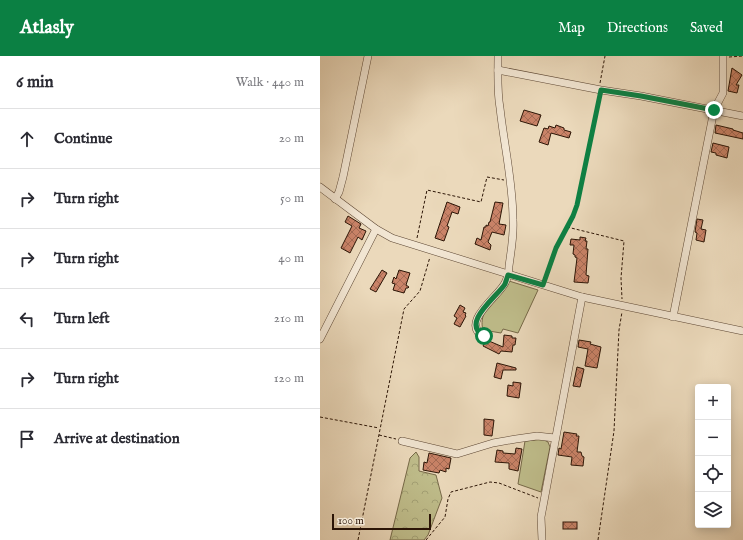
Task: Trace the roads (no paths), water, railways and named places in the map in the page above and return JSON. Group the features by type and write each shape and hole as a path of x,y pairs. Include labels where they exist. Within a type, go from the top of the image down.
{"street":[{"path":"335,199 339,192 343,177 368,56"},
{"path":"484,336 479,334 477,329 476,324 478,316 505,284 508,275 514,220 499,107 498,56"},
{"path":"673,317 714,110 723,93 723,57"},
{"path":"498,70 743,116"},
{"path":"320,187 376,229 392,238 582,297 743,331"},
{"path":"320,339 376,229"},
{"path":"542,540 541,517 582,297"},
{"path":"402,441 457,454 493,443 516,439 537,436 555,438"}]}
